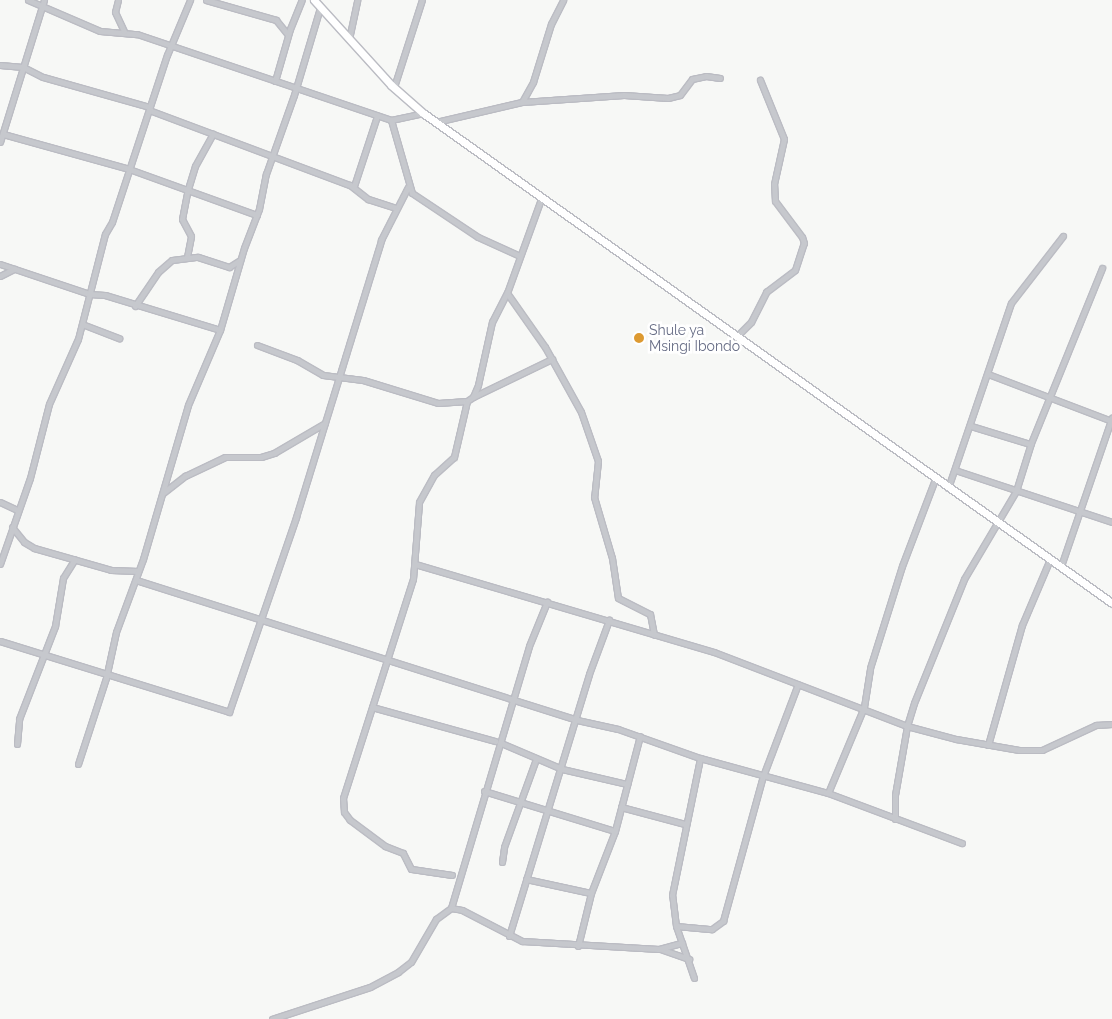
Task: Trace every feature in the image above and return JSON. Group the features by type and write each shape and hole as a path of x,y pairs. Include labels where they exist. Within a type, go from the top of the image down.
{"main road":[{"path":"314,0 394,88 423,113 541,199 1112,603"}],"street":[{"path":"28,0 100,31 124,31 377,116 391,120 423,113"},
{"path":"0,142 44,0"},
{"path":"118,0 116,15 124,31"},
{"path":"0,564 49,404 82,324 105,234 112,222 171,46 190,0"},
{"path":"206,0 276,20 288,35"},
{"path":"276,81 288,35 302,0"},
{"path":"349,39 357,0"},
{"path":"394,88 422,0"},
{"path":"522,102 533,82 551,24 563,0"},
{"path":"78,764 107,675 116,632 136,580 188,405 220,330 240,260 257,215 273,155 296,88 320,8"},
{"path":"0,65 22,67 43,77 150,109 354,186 368,199 396,208"},
{"path":"436,122 522,102 624,95 668,98 680,95 692,79 706,76 720,78"},
{"path":"736,336 751,322 766,292 795,270 804,243 802,237 775,201 774,184 784,140 760,80"},
{"path":"354,186 377,116"},
{"path":"0,641 229,712 259,619 296,518 381,240 408,187 407,168 391,120"},
{"path":"3,134 129,168 257,215"},
{"path":"188,257 191,236 182,219 188,189 195,166 213,134"},
{"path":"408,187 415,196 478,237 520,256"},
{"path":"473,397 482,375 492,322 507,293 541,199"},
{"path":"948,488 1016,292 1043,264 1063,236"},
{"path":"135,306 164,266 188,257 198,258 223,267 240,260"},
{"path":"0,264 89,294 105,295 135,306 220,330"},
{"path":"0,276 14,268"},
{"path":"895,819 895,795 907,726 964,579 1016,491 1030,444 1102,268"},
{"path":"507,293 552,359 580,412 598,461 594,498 612,558 618,598 650,614 654,635"},
{"path":"82,324 119,338"},
{"path":"257,345 297,360 317,373 386,386 438,403 467,401 552,359"},
{"path":"988,374 1112,419 1061,566"},
{"path":"452,875 411,870 405,854 385,846 350,820 344,812 346,786 389,659 413,579 419,502 434,475 454,457 467,401"},
{"path":"163,493 185,476 224,457 261,457 274,453 325,423"},
{"path":"971,426 1030,444"},
{"path":"955,470 1112,522"},
{"path":"828,793 864,707 870,668 902,566 935,479"},
{"path":"0,502 17,510"},
{"path":"12,527 24,542 34,548 111,570 138,571"},
{"path":"17,744 19,719 55,626 63,578 75,559"},
{"path":"988,745 1022,625 1050,559"},
{"path":"415,564 714,652 864,707 907,726 988,745 1042,750 1096,725 1112,724"},
{"path":"136,580 577,720 640,736 700,758 828,793 962,842"},
{"path":"272,1019 370,987 398,972 411,962 436,920 451,908 498,742 514,700 529,646 547,602"},
{"path":"509,936 609,620"},
{"path":"676,926 712,929 723,921 763,776 798,684"},
{"path":"372,706 498,742 562,769 627,784"},
{"path":"578,946 591,893 615,831 640,736"},
{"path":"694,978 676,926 672,895 700,758"},
{"path":"502,862 536,759"},
{"path":"484,791 615,831"},
{"path":"621,807 686,824"},
{"path":"526,879 591,893"},
{"path":"451,908 462,910 509,936 530,942 578,946 607,944 659,949 688,959"},
{"path":"659,949 682,943"}],"place":[{"name":"Shule ya Msingi Ibondo","path":"639,338"}]}
